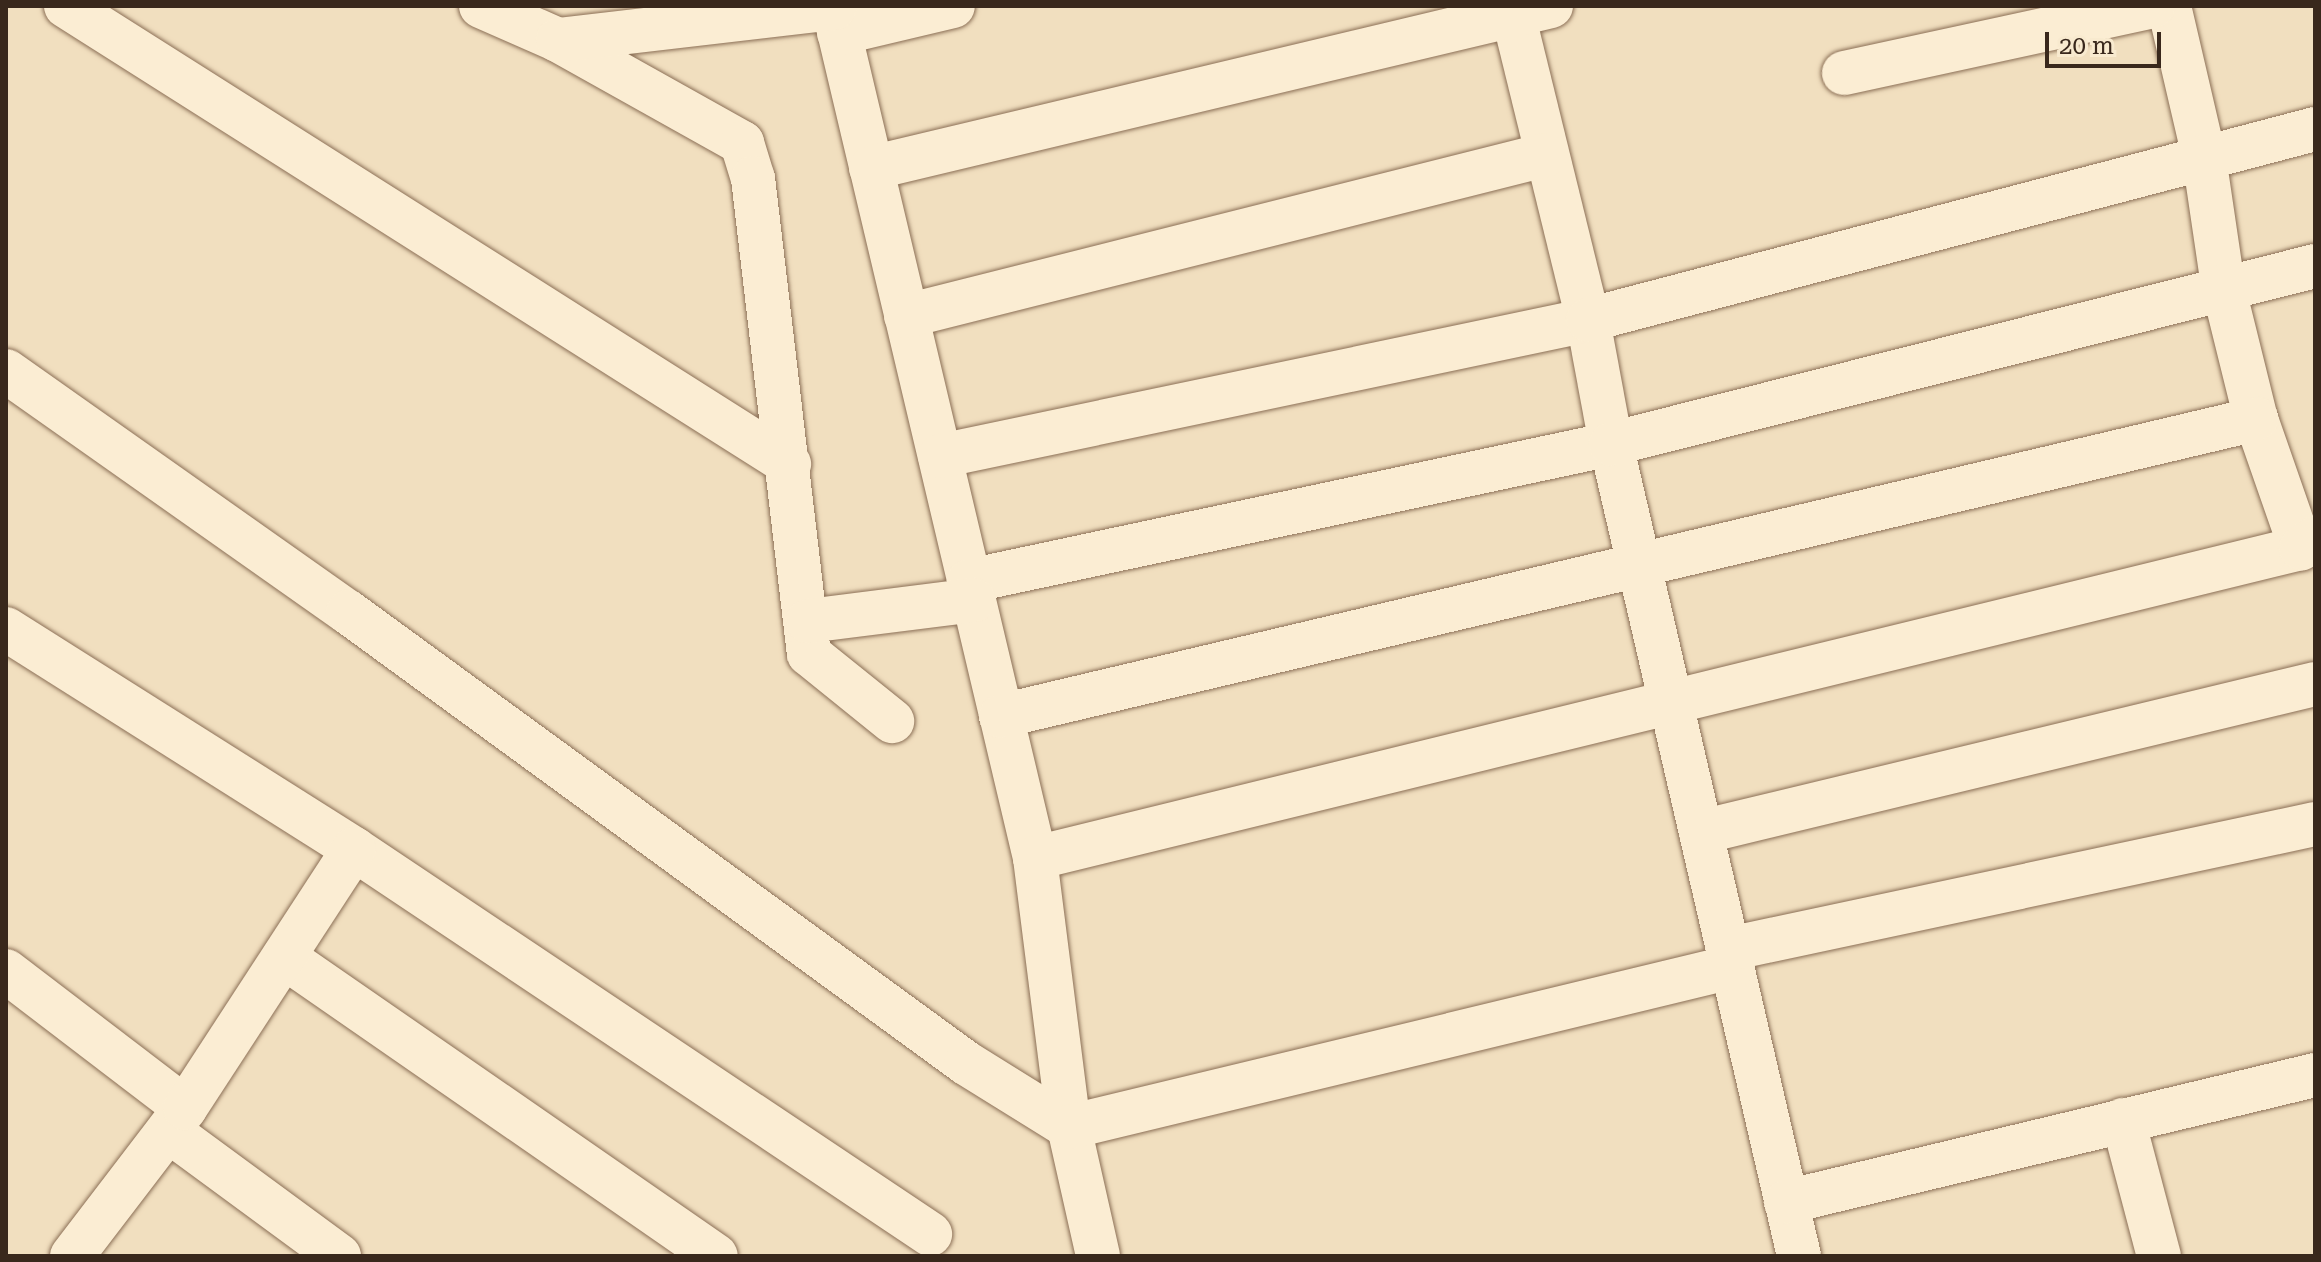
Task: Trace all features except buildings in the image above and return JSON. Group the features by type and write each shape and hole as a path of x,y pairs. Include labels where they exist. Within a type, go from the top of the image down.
{"street":[{"path":"66,6 789,464"},
{"path":"481,6 558,40 742,143 753,178 814,661 892,721"},
{"path":"558,40 953,6"},
{"path":"1844,73 2153,6"},
{"path":"1035,858 2308,543 2256,419 2223,286 2204,157 2169,6"},
{"path":"871,168 1525,9 1545,155 1588,320 1611,444 1799,1256"},
{"path":"835,16 1035,858 1086,1248"},
{"path":"940,456 1588,320 2315,129"},
{"path":"906,316 1545,155"},
{"path":"808,621 971,591 1611,444 2223,286 2315,266"},
{"path":"6,371 348,612 966,1063 1069,1127 1730,958 2315,824"},
{"path":"1001,716 1640,568 2256,419"},
{"path":"6,629 354,849 930,1234"},
{"path":"1701,832 2315,684"},
{"path":"72,1256 177,1120 354,849"},
{"path":"284,957 716,1256"},
{"path":"6,971 339,1256"},
{"path":"1786,1202 2315,1075"},
{"path":"2123,1120 2159,1256"}]}
